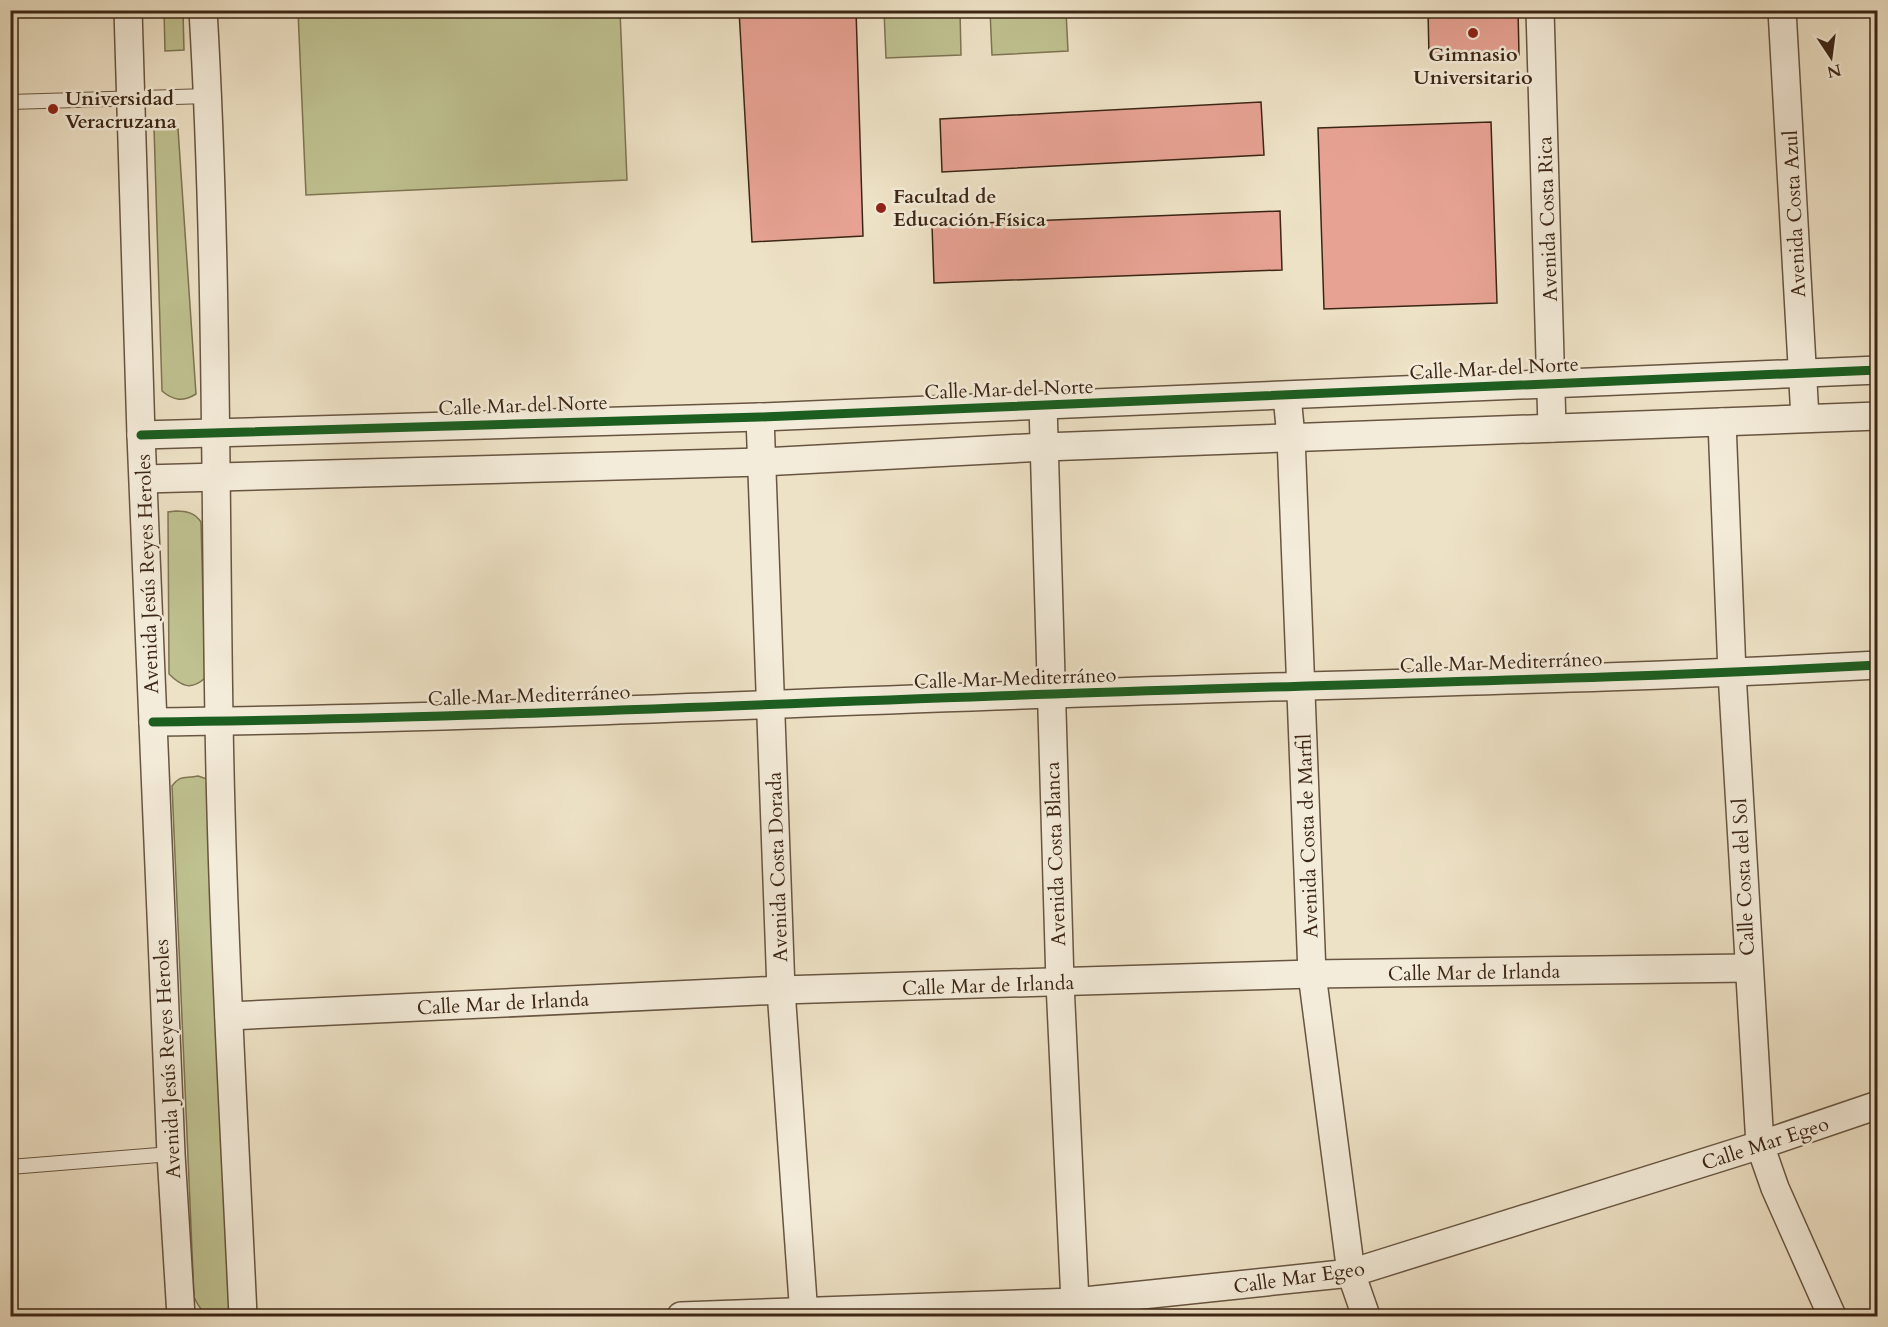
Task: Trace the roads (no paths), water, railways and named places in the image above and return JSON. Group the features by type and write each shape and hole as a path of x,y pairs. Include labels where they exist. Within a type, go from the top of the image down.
{"street":[{"name":"Avenida Jesús Reyes Heroles","path":"128,10 141,435 171,1154 181,1317"},
{"path":"203,10 208,96 216,432 219,722 229,1016 243,1317"},
{"name":"Avenida Costa Rica","path":"1540,10 1552,428"},
{"name":"Avenida Costa Azul","path":"1782,10 1805,418"},
{"name":"Calle Mar del Norte","path":"141,435 760,417 1878,370"},
{"name":"Avenida Costa de Marfil","path":"1287,396 1291,437 1312,974 1351,1273 1366,1317"},
{"name":"Avenida Costa Blanca","path":"1043,405 1060,983 1075,1302"},
{"path":"144,478 761,462 1044,447 1878,416"},
{"name":"Avenida Costa Dorada","path":"760,417 781,990 804,1315"},
{"name":"Calle Costa del Sol","path":"1722,422 1731,673 1760,1146 1775,1188 1832,1317"},
{"name":"Calle Mar Mediterráneo","path":"153,722 772,706 1050,694 1731,673 1878,665"},
{"name":"Calle Mar de Irlanda","path":"229,1016 781,990 1312,974 1748,968"},
{"name":"Calle Mar Egeo","path":"681,1317 804,1315 1075,1302 1351,1273 1760,1146 1878,1105"}],"lane":[{"path":"10,102 208,96"},
{"path":"10,1167 171,1154"}],"place":[{"name":"Gimnasio Universitario","path":"1473,33"},
{"name":"Universidad Veracruzana","path":"53,109"},
{"name":"Facultad de Educación Física","path":"881,208"}]}
